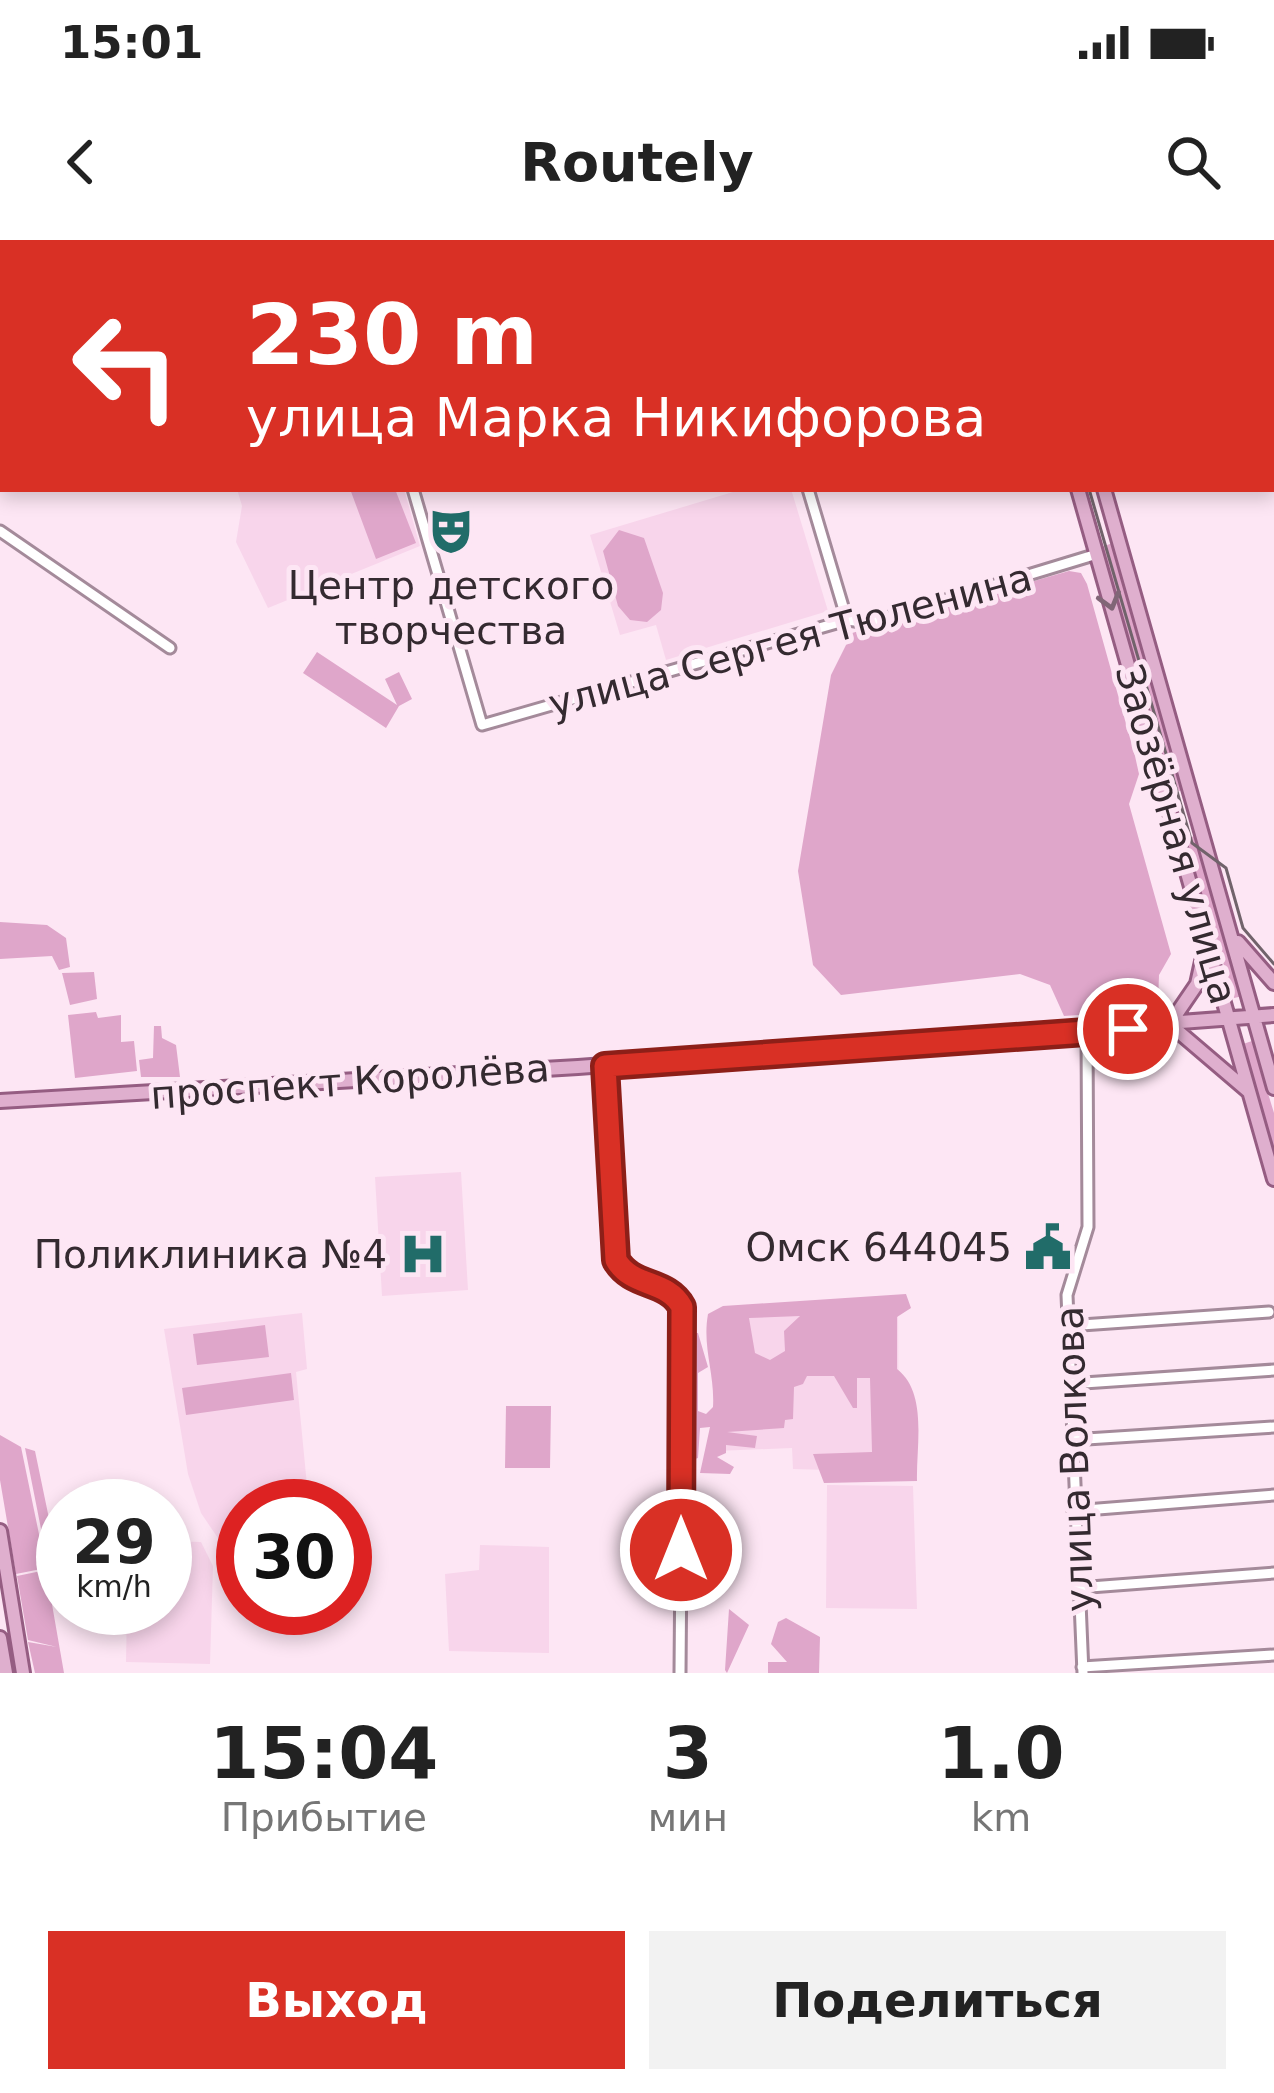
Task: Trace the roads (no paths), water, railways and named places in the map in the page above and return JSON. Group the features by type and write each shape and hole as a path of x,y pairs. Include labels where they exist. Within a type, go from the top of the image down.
{"main road":[{"name":"Заозёрная улица","path":"1079,492 1274,1179"},
{"name":"Заозёрная улица","path":"1104,492 1274,1088"},
{"path":"1166,799 1191,792"},
{"path":"1228,925 1255,967 1274,983"},
{"path":"1207,939 1197,984 1169,1025 1214,1056 1252,1097"},
{"name":"проспект Королёва","path":"0,1101 605,1066 1274,1015"},
{"path":"0,1532 23,1673"},
{"path":"0,1638 6,1673"}],"street":[{"name":"улица Сергея Тюленина","path":"414,492 482,725 847,620 869,623 1097,554"},
{"path":"809,492 847,620"},
{"path":"0,531 170,648"},
{"name":"улица Волкова","path":"1083,1670 1067,1326 1068,1285 1088,1215 1087,1032"},
{"path":"605,1066 616,1260 635,1280 670,1292 683,1313 680,1673"},
{"path":"1067,1326 1269,1312"},
{"path":"1069,1384 1274,1370"},
{"path":"1070,1439 1274,1427"},
{"path":"1073,1511 1274,1495"},
{"path":"1078,1588 1274,1573"},
{"path":"1083,1670 1274,1655"}],"tram line":[{"path":"1090,492 1192,843 1226,868 1243,928 1274,964"}],"place":[{"name":"Центр детского творчества","path":"451,531"},
{"name":"Омск 644045","path":"1048,1247"},
{"name":"Поликлиника №4","path":"423,1254"}]}
